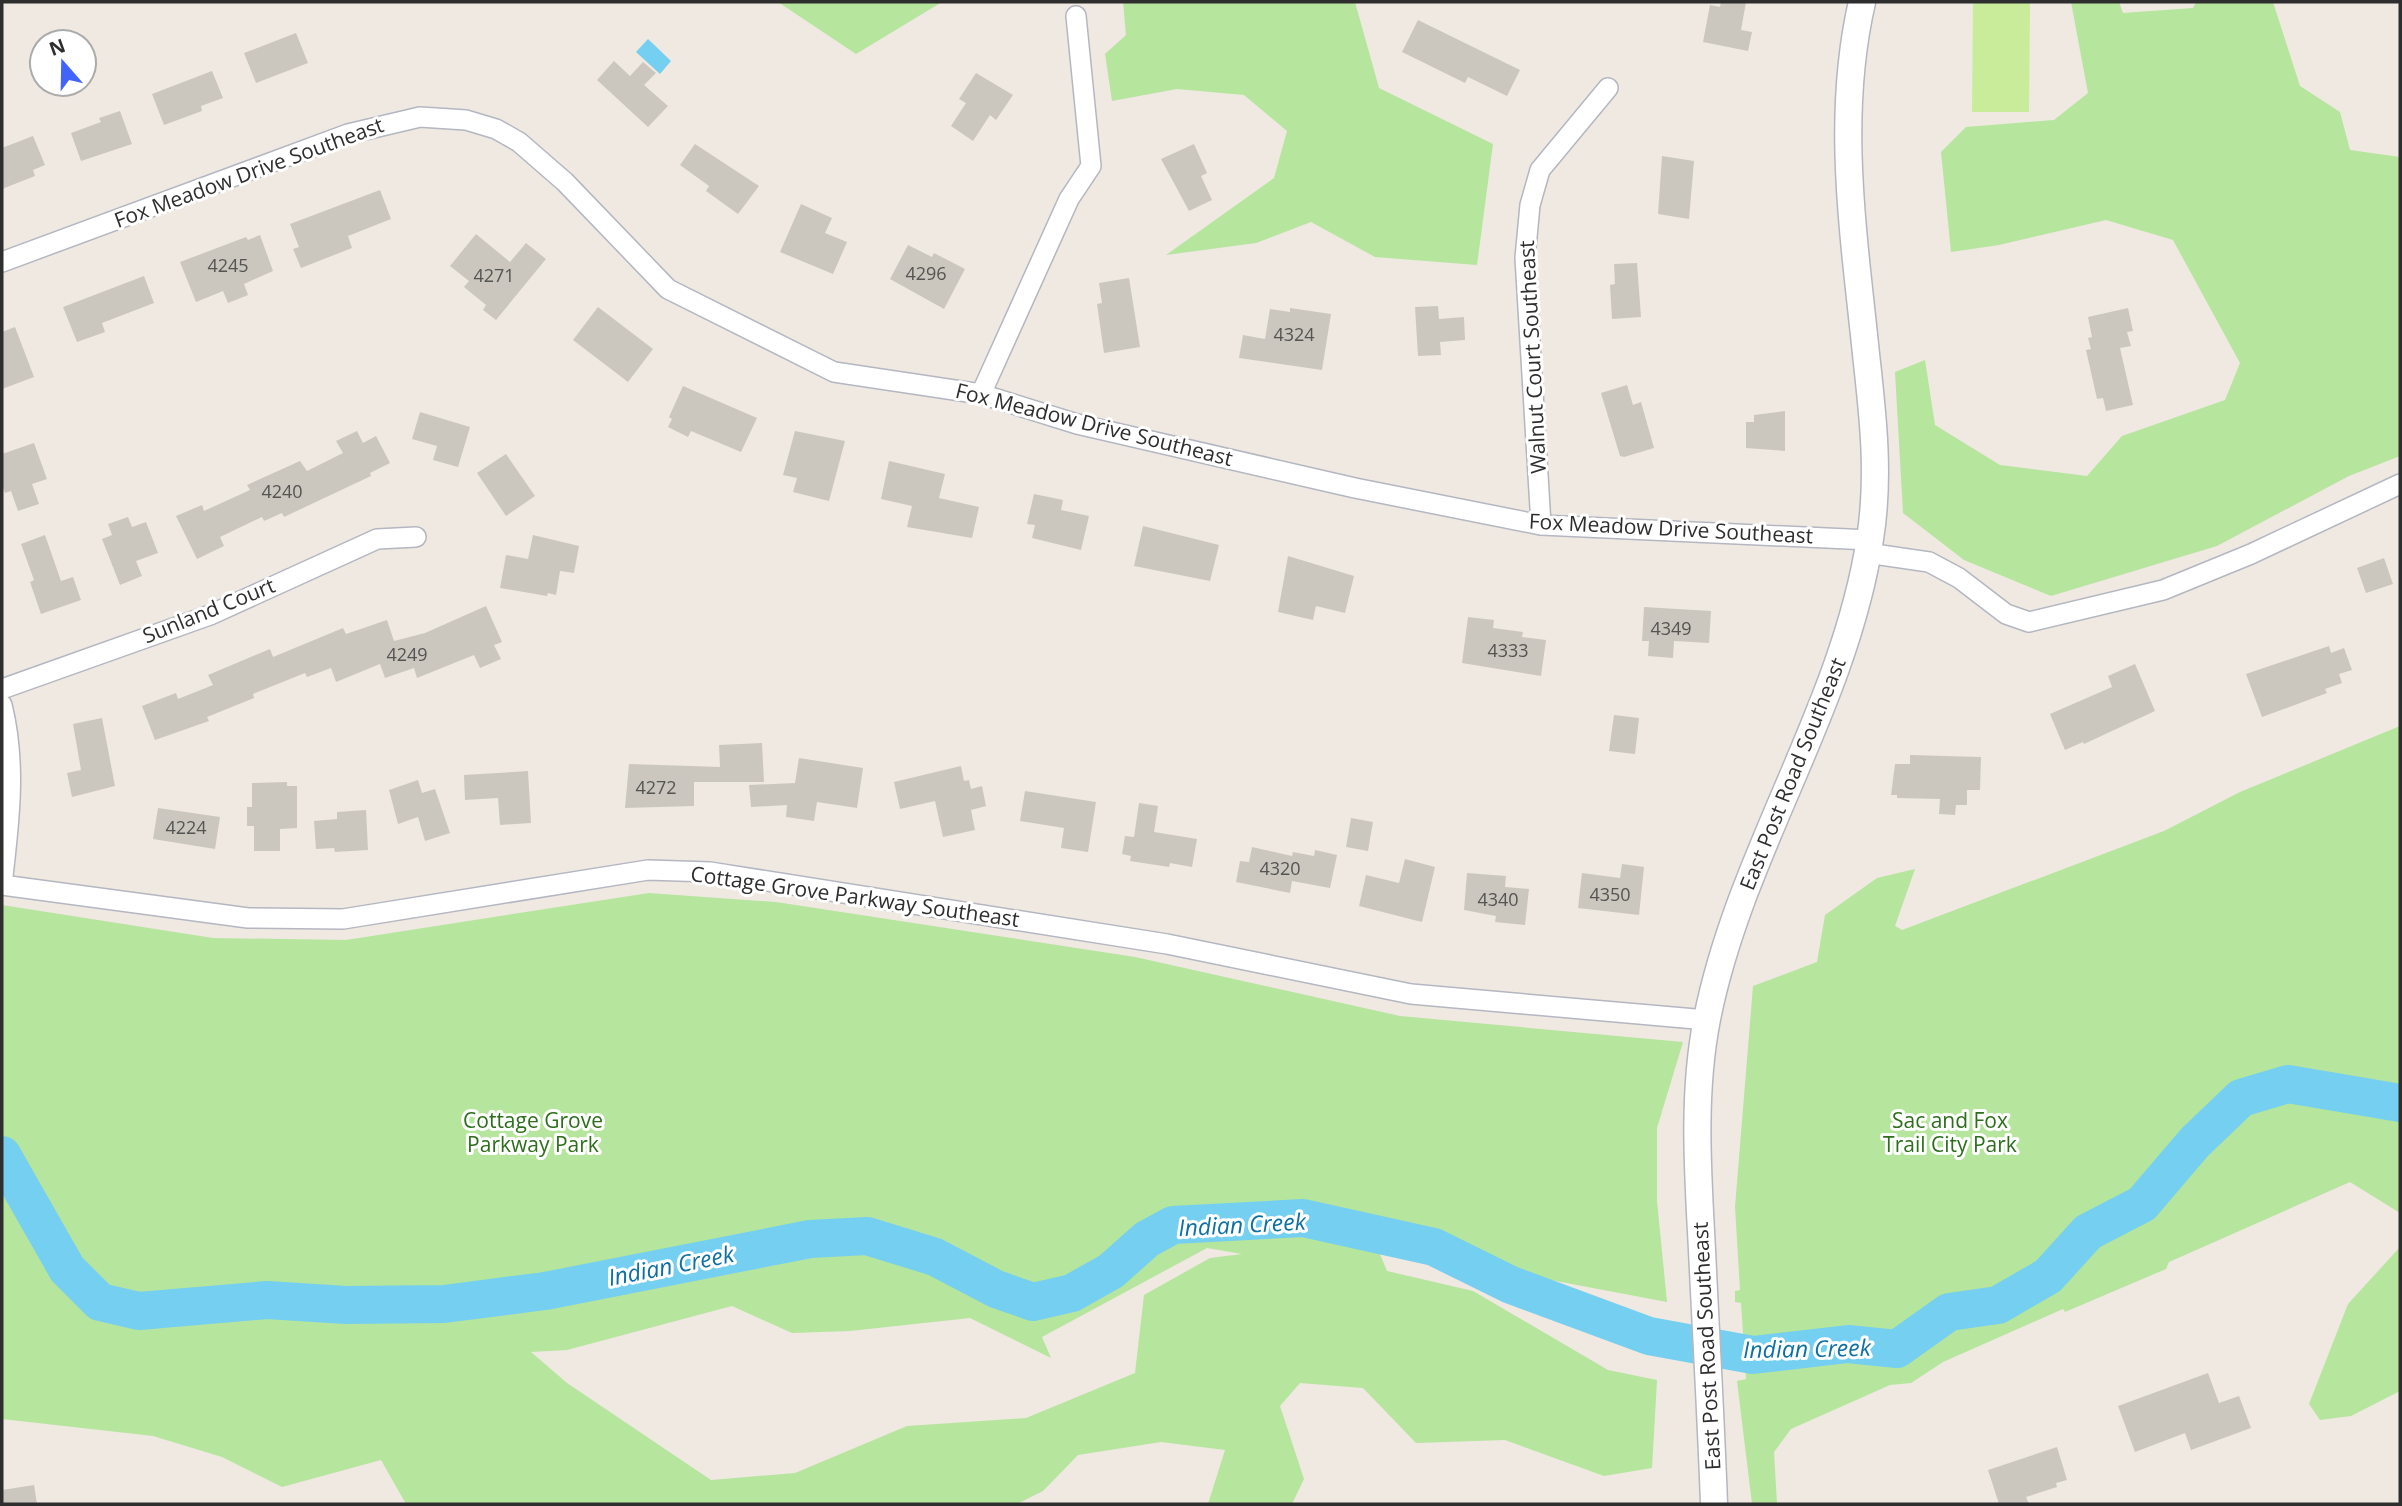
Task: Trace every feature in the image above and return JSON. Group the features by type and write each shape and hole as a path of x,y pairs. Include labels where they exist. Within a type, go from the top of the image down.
{"main road":[{"name":"East Post Road Southeast","path":"1714,1504 1696,1116 1707,1020 1740,910 1780,805 1830,692 1869,546 1874,429 1846,144 1850,71 1862,2"}],"street":[{"path":"981,394 1069,199 1091,166 1076,16"},
{"name":"Walnut Court Southeast","path":"1542,525 1525,258 1530,205 1540,170 1608,88"},
{"name":"Fox Meadow Drive Southeast","path":"2,262 348,134 420,117 456,118 496,129 519,142 565,182 668,289 834,372 981,394 1077,424 1355,488 1542,525 1869,546 1930,562 1959,578 2006,614 2029,622 2163,590 2251,554 2400,484"},
{"name":"Sunland Court","path":"2,689 210,615 377,539 416,537"},
{"path":"2,705 9,733 11,809 2,885"},
{"name":"Cottage Grove Parkway Southeast","path":"2,885 248,918 343,919 648,870 710,872 1167,944 1410,994 1707,1020"}],"green space":[{"path":"778,2 942,2 856,54"},
{"path":"1123,2 1355,2 1379,88 1493,144 1477,265 1375,257 1311,222 1256,243 1166,255 1274,178 1287,131 1244,95 1177,89 1112,101 1105,54 1126,35"},
{"path":"1973,2 2030,2 2029,112 1972,112"},
{"path":"2071,2 2119,2 2123,13 2193,8 2196,2 2273,2 2300,86 2340,112 2350,150 2400,157 2400,456 2349,476 2217,546 2051,596 1964,560 1903,513 1895,372 1925,360 1935,425 2000,465 2087,476 2122,436 2225,400 2240,363 2173,240 2106,220 1999,245 1951,252 1941,152 1966,127 2054,120 2088,93"},
{"name":"Sac and Fox Trail City Park","path":"2400,726 2400,1213 2350,1182 2169,1262 2166,1269 2065,1312 2063,1309 1943,1362 1911,1383 1890,1385 1791,1429 1774,1452 1777,1504 1752,1504 1737,1381 1746,1379 1741,1303 1735,1302 1735,1291 1740,1290 1735,1207 1753,986 1817,962 1825,915 1877,878 1915,869 1895,926 1902,930 2164,831 2240,792"},
{"name":"Cottage Grove Parkway Park","path":"649,893 776,902 1135,957 1400,1016 1683,1042 1657,1128 1657,1201 1667,1302 1377,1247 1387,1271 1473,1291 1608,1370 1657,1380 1652,1468 1604,1476 1505,1440 1416,1443 1363,1388 1300,1383 1280,1406 1304,1479 1292,1504 1208,1504 1225,1450 1161,1442 1078,1455 1043,1491 1017,1504 406,1504 381,1460 282,1487 222,1457 153,1436 2,1419 2,905 213,938 346,940","holes":["1207,1248 1242,1254 1210,1258 1144,1295 1135,1373 1026,1418 907,1426 795,1473 711,1480 567,1383 531,1352 567,1350 732,1306 792,1333 850,1331 970,1318 1051,1358 1042,1337"]},
{"path":"2400,1247 2400,1391 2351,1416 2320,1420 2309,1404 2348,1304"}],"water":[{"path":"648,39 671,61 660,74 636,52"}],"building":[{"path":"1721,2 1746,2 1741,30 1752,32 1748,51 1703,42 1710,5 1720,7"},
{"path":"1418,20 1520,70 1507,96 1468,77 1465,83 1402,52"},
{"path":"296,33 308,63 256,83 244,53"},
{"path":"614,61 630,76 643,62 656,73 644,85 668,106 648,127 597,80"},
{"path":"212,71 223,98 201,106 202,111 164,125 152,94"},
{"path":"976,73 1013,95 996,120 990,115 973,141 951,126 966,103 959,99"},
{"path":"120,111 132,144 81,161 71,133 101,122 99,118"},
{"path":"33,136 45,165 33,170 35,176 2,189 2,148"},
{"path":"695,144 759,186 738,214 706,191 709,186 680,165"},
{"path":"1194,144 1207,173 1201,176 1212,200 1189,211 1161,159"},
{"path":"1662,156 1694,161 1689,219 1658,214"},
{"path":"380,190 391,219 348,236 352,248 301,268 293,249 299,247 290,224"},
{"path":"801,204 832,218 825,233 847,242 833,274 780,252"},
{"path":"476,234 510,262 526,243 546,259 496,320 483,310 486,305 464,287 469,281 450,266"},
{"path":"260,235 273,271 244,284 248,295 228,303 223,291 196,302 180,262 246,237 248,240"},
{"path":"908,245 932,257 934,253 965,269 944,309 890,279"},
{"path":"1637,263 1641,317 1612,319 1610,285 1615,284 1614,264"},
{"path":"144,276 154,303 102,323 105,332 77,342 63,307"},
{"path":"1129,278 1140,347 1104,353 1097,304 1102,303 1099,283"},
{"path":"1438,306 1439,319 1464,317 1465,340 1440,342 1441,355 1418,356 1415,307"},
{"path":"598,307 653,349 628,382 573,340"},
{"path":"1290,308 1331,314 1322,370 1239,358 1243,335 1265,339 1270,309 1290,312"},
{"path":"2128,308 2133,331 2127,332 2131,346 2120,348 2133,405 2106,411 2103,398 2097,399 2086,350 2091,349 2088,338 2092,337 2088,317"},
{"path":"15,327 34,377 2,389 2,332"},
{"path":"1627,385 1633,405 1641,402 1654,448 1624,457 1620,456 1601,393"},
{"path":"683,386 757,418 741,452 691,431 688,437 668,427 672,419 669,417"},
{"path":"1785,411 1785,451 1746,448 1746,422 1754,422 1754,415"},
{"path":"420,412 470,427 458,467 433,460 437,446 412,439"},
{"path":"357,431 363,443 376,436 390,463 370,473 371,476 284,517 282,513 264,521 262,517 220,537 224,546 197,559 176,516 202,505 204,511 250,490 247,485 300,461 307,471 343,453 336,441"},
{"path":"795,431 845,441 829,501 793,492 797,478 783,475"},
{"path":"34,443 47,479 32,484 39,504 18,511 11,491 5,493 2,485 2,454"},
{"path":"506,454 535,496 506,516 477,473"},
{"path":"889,461 945,474 939,498 979,507 972,538 907,527 912,506 881,499"},
{"path":"1034,494 1063,500 1061,510 1089,516 1081,550 1032,538 1035,525 1027,524"},
{"path":"128,517 132,527 146,522 158,553 136,561 142,576 120,585 102,539 112,535 108,524"},
{"path":"1143,526 1219,545 1210,581 1134,566"},
{"path":"45,535 61,581 73,577 81,600 41,614 30,582 34,580 21,544"},
{"path":"533,535 579,546 574,573 560,571 556,595 548,593 547,596 500,588 506,555 528,559"},
{"path":"1288,556 1354,576 1345,613 1316,606 1313,620 1278,612"},
{"path":"2384,558 2393,584 2366,593 2357,568"},
{"path":"486,606 502,642 494,645 501,659 480,668 474,655 417,678 414,668 385,678 380,664 336,682 331,668 307,677 305,673 253,694 254,698 207,717 209,721 155,740 142,706 176,693 178,699 213,685 208,675 270,649 273,657 343,628 346,634 387,620 394,641 425,633"},
{"path":"1644,607 1711,611 1709,643 1674,641 1673,658 1648,656 1649,641 1642,641"},
{"path":"1468,617 1494,620 1493,628 1523,632 1522,637 1546,640 1541,676 1462,663"},
{"path":"2329,646 2331,653 2344,648 2352,670 2339,674 2342,683 2325,689 2327,693 2262,717 2246,674"},
{"path":"2135,664 2155,711 2065,750 2050,714 2112,687 2108,676"},
{"path":"1614,715 1639,718 1635,754 1609,751"},
{"path":"102,718 115,786 72,797 67,773 81,770 73,724"},
{"path":"762,743 764,782 694,782 694,806 625,808 629,764 720,767 719,745"},
{"path":"1910,755 1981,757 1980,790 1967,790 1967,805 1956,805 1955,815 1939,814 1940,799 1897,798 1897,795 1891,795 1895,764 1910,764"},
{"path":"799,758 863,768 857,808 817,802 814,821 786,817 787,805 751,807 749,785 795,783"},
{"path":"961,766 964,781 969,780 971,789 982,786 986,806 971,810 975,830 943,837 935,801 900,809 894,782"},
{"path":"528,771 531,823 500,825 498,798 465,800 464,775"},
{"path":"418,780 422,793 435,789 450,833 425,841 418,817 398,824 389,790"},
{"path":"287,782 287,786 297,786 297,828 280,829 280,851 254,851 254,826 247,826 247,807 252,807 252,783"},
{"path":"1025,791 1096,802 1088,852 1061,848 1064,828 1020,821"},
{"path":"1139,803 1158,806 1154,832 1197,839 1192,867 1170,863 1169,867 1130,861 1131,856 1122,854 1125,836 1134,837"},
{"path":"158,808 220,817 215,849 153,839"},
{"path":"366,810 368,850 335,852 334,848 316,849 314,821 337,819 337,812"},
{"path":"1351,818 1373,822 1368,851 1346,847"},
{"path":"1252,847 1292,856 1293,852 1314,856 1315,850 1337,855 1330,888 1292,881 1290,893 1236,882 1240,861 1249,862"},
{"path":"1405,859 1435,867 1422,922 1359,906 1366,875 1399,883"},
{"path":"1622,864 1644,867 1639,915 1578,908 1582,873 1620,878"},
{"path":"1467,873 1506,876 1505,887 1529,889 1525,925 1495,922 1496,916 1464,910"},
{"path":"2208,1373 2219,1403 2239,1396 2251,1428 2191,1450 2185,1433 2135,1452 2118,1406"},
{"path":"2057,1447 2067,1480 2056,1483 2057,1487 2026,1497 2029,1504 1999,1504 1988,1470"},
{"path":"34,1485 37,1504 2,1504 2,1490"}],"waterway":[{"name":"Indian Creek","path":"2,1155 67,1269 100,1302 139,1311 267,1300 346,1305 444,1304 545,1291 810,1239 867,1236 935,1257 996,1289 1033,1302 1072,1293 1111,1271 1147,1239 1173,1225 1303,1218 1434,1247 1511,1285 1649,1336 1753,1355 1848,1344 1897,1349 1949,1312 1998,1305 2048,1276 2088,1232 2142,1204 2195,1142 2241,1098 2288,1084 2400,1103"}]}
